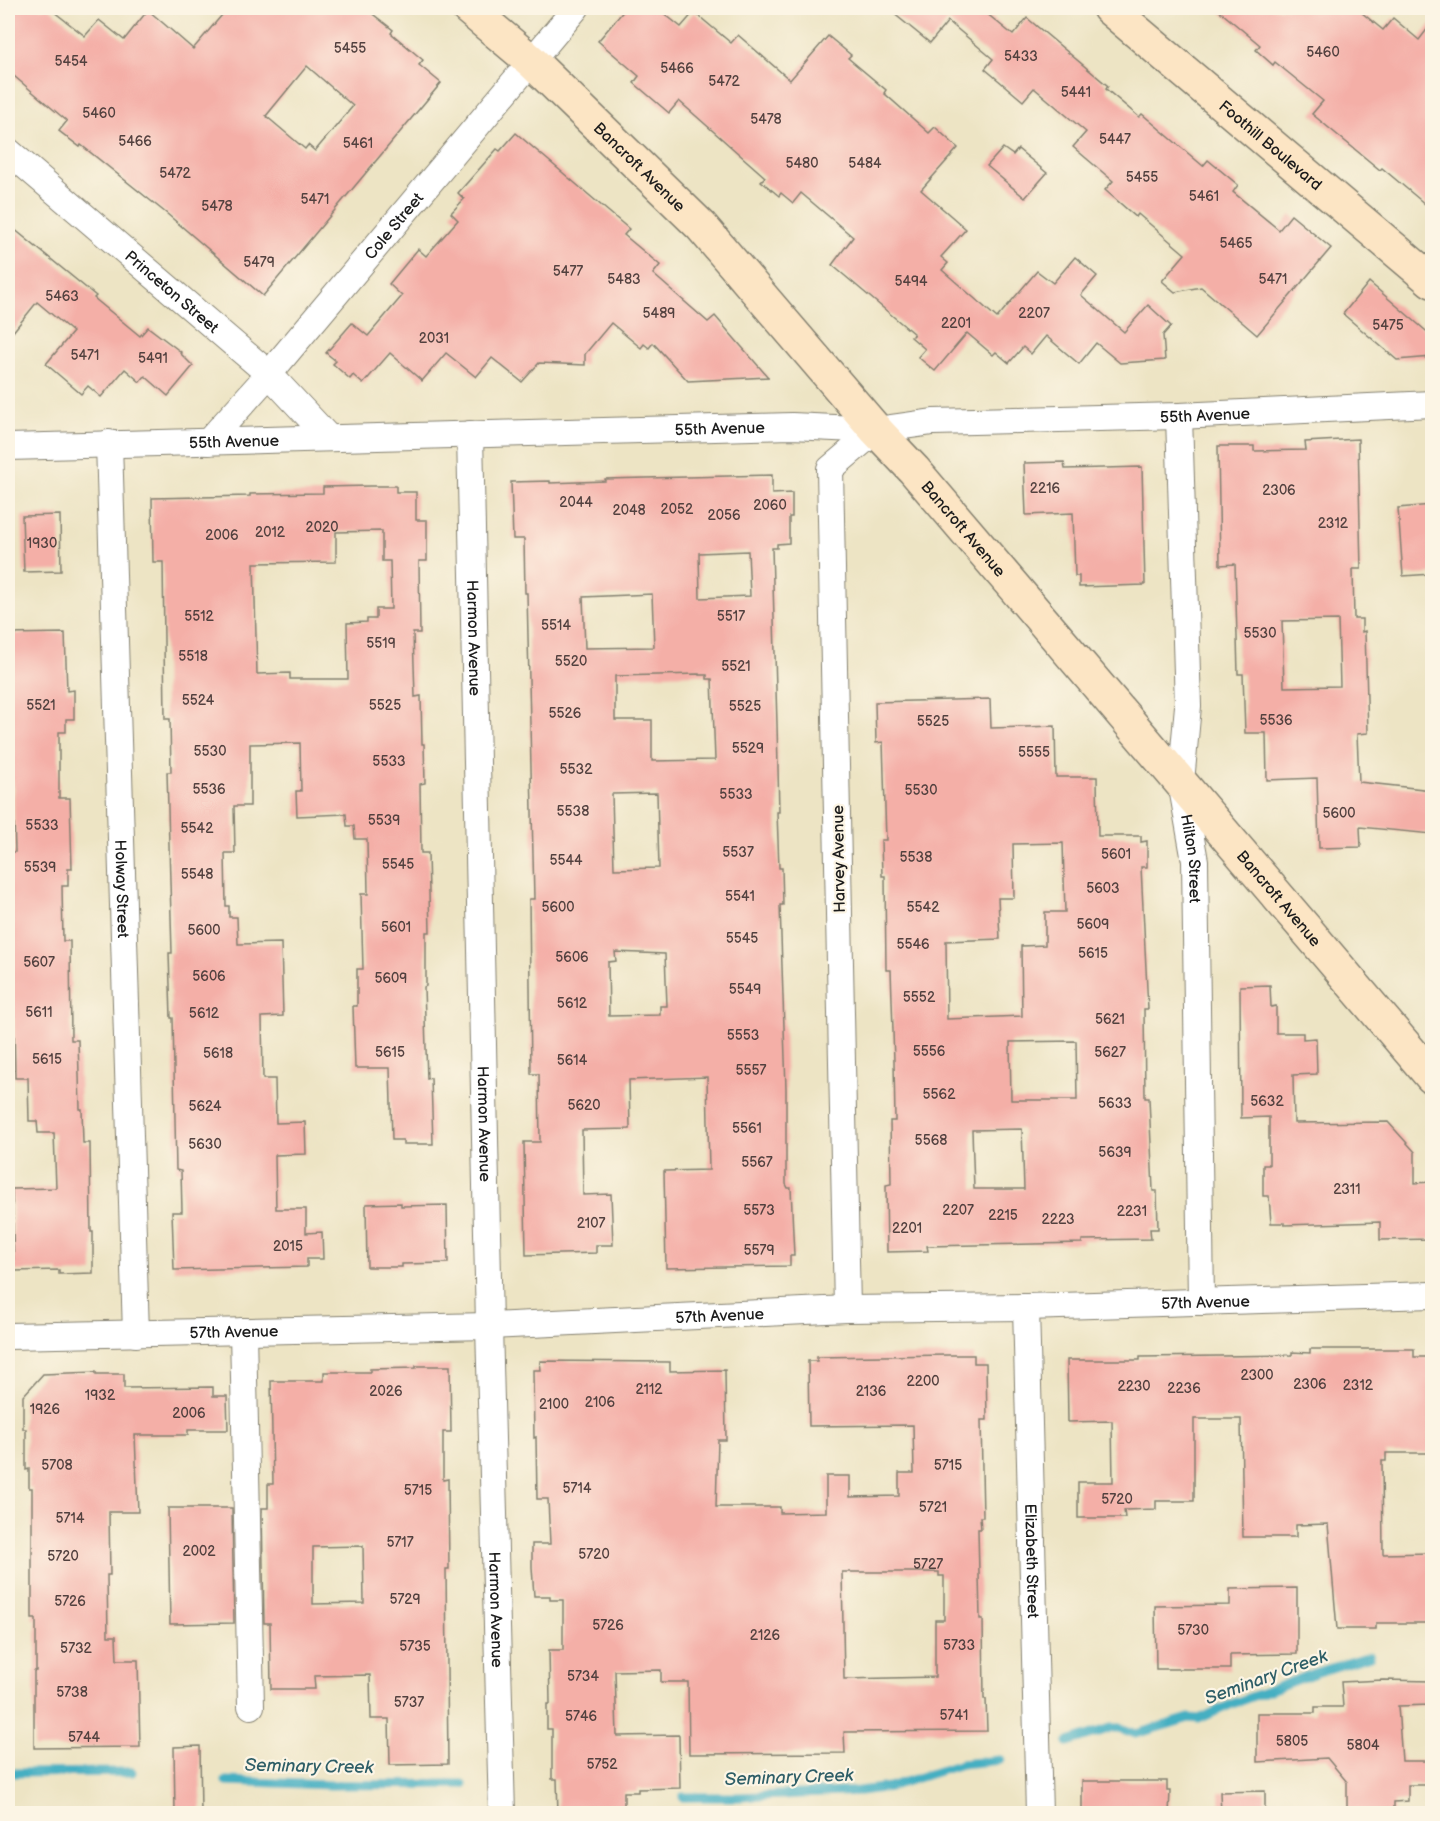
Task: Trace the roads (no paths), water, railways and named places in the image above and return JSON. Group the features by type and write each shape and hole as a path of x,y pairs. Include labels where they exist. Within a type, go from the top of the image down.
{"street":[{"name":"Bancroft Avenue","path":"468,8 531,61 701,226 876,430 914,470 1432,1077"},
{"name":"Cole Street","path":"208,442 269,374 576,8"},
{"name":"Foothill Boulevard","path":"1109,8 1432,281"},
{"name":"Princeton Street","path":"8,151 269,374 329,438"},
{"name":"55th Avenue","path":"8,447 792,426 876,430 933,422 1179,416 1432,405"},
{"name":"Hilton Street","path":"1179,416 1188,706 1181,782 1195,861 1201,1302"},
{"name":"Harvey Avenue","path":"847,1309 830,469 876,430"},
{"name":"Harmon Avenue","path":"470,434 502,1814"},
{"name":"Holway Street","path":"109,444 136,1334"},
{"name":"57th Avenue","path":"8,1336 489,1326 847,1309 1026,1307 1432,1295"},
{"name":"Elizabeth Street","path":"1026,1307 1039,1814"},
{"path":"243,1331 251,1706"}],"waterway":[{"name":"Seminary Creek","path":"1068,1742 1111,1728 1120,1728 1136,1734 1189,1718 1199,1719 1315,1673 1370,1656"},
{"name":"Seminary Creek","path":"683,1797 740,1797 860,1791 889,1787 961,1764 1000,1760"},
{"name":"Seminary Creek","path":"8,1773 132,1772"},
{"name":"Seminary Creek","path":"226,1781 330,1785 463,1784"}]}
